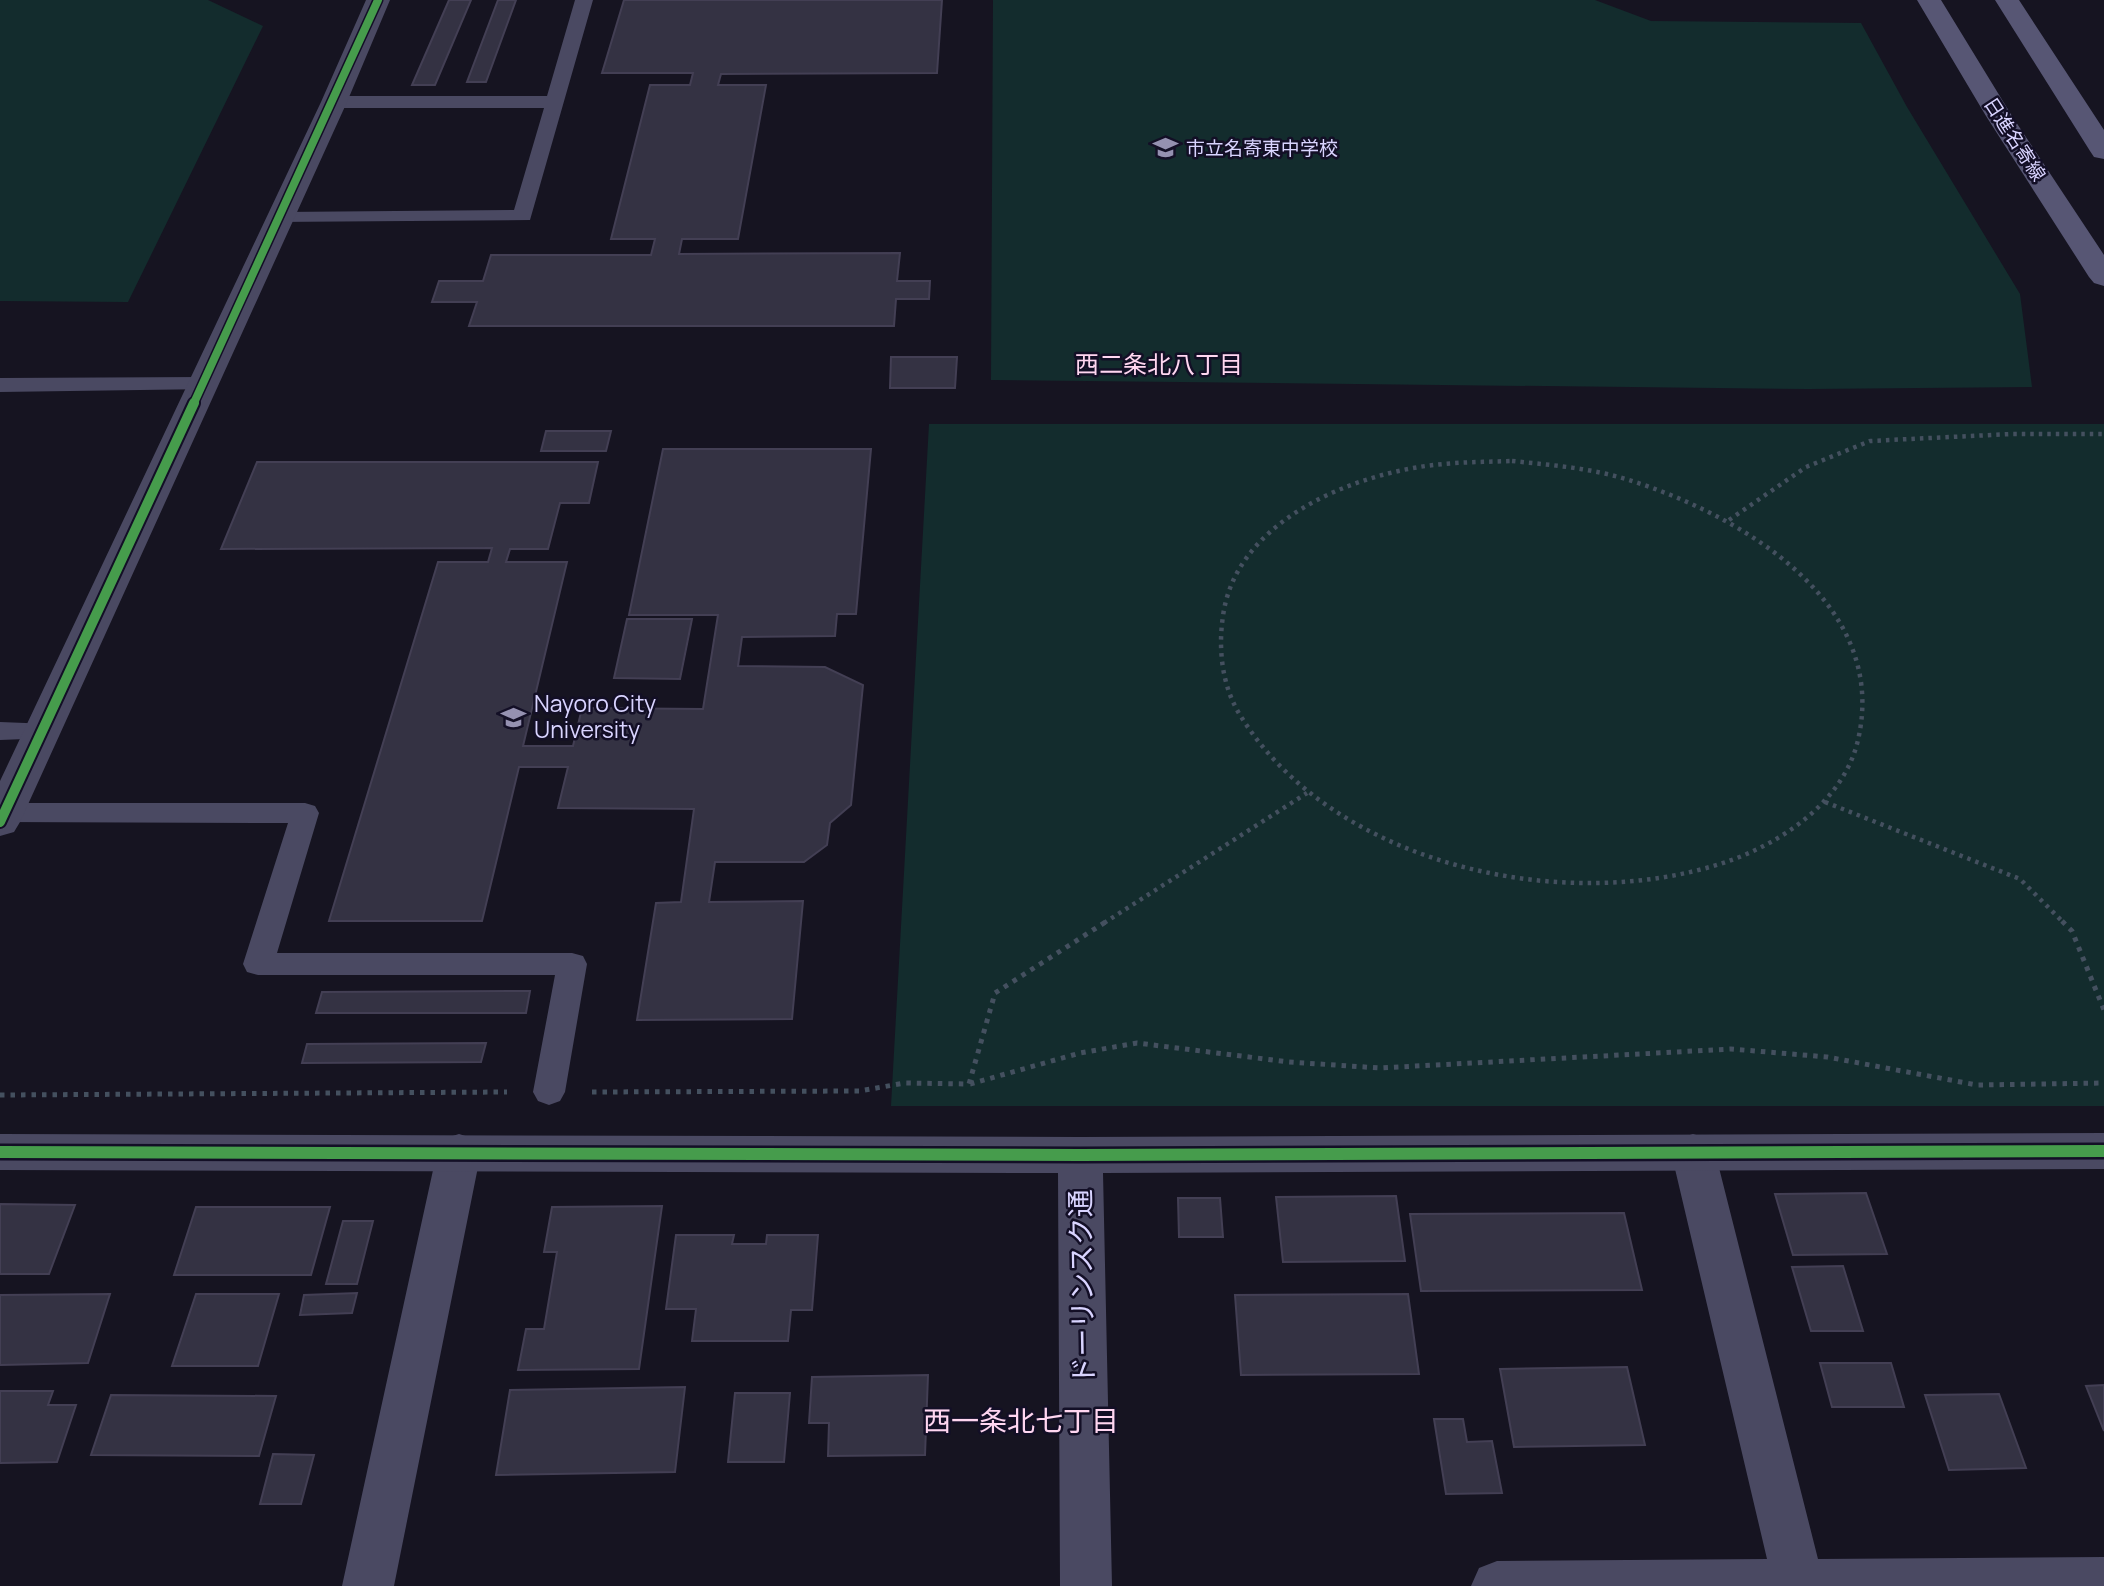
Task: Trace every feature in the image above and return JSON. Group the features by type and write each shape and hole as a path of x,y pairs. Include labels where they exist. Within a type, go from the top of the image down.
{"main road":[{"name":"日進名寄線","path":"1929,0 2104,277"},
{"path":"2007,0 2104,151"}],"street":[{"path":"2,818 281,218 378,0"},
{"path":"0,1152 1080,1155 2104,1151"},
{"path":"368,1586 459,1152"},
{"path":"1693,1152 1799,1585"},
{"name":"ドーリンスク通","path":"1080,1155 1086,1586"},
{"path":"1497,1586 2104,1582"}],"lane":[{"path":"281,218 523,216 584,0"},
{"path":"334,102 555,102"},
{"path":"0,408 7,385 203,384"},
{"path":"0,731 41,731"},
{"path":"2,818 305,813 258,964 572,964 549,1092"}],"path":[{"path":"1729,520 1806,467 1870,441 2011,434 2104,434"},
{"path":"1512,461 1569,466 1625,478 1678,496 1729,520 1776,552 1816,589 1845,630 1861,674 1864,718 1852,762 1825,802 1787,833 1738,858 1681,875 1616,884 1549,882 1481,872 1405,847 1358,826 1307,793 1268,755 1239,715 1223,674 1219,633 1227,594 1246,559 1274,529 1311,503 1354,483 1404,470 1456,462 1512,461"},
{"path":"969,1084 995,993 1307,793"},
{"path":"1825,802 2020,879 2072,931 2104,1010"},
{"path":"0,1095 859,1091 905,1083 969,1084 1080,1053 1137,1043 1289,1062 1380,1068 1731,1049 1827,1057 1977,1085 2104,1083"}],"green space":[{"path":"0,0 208,0 263,26 128,302 0,301"},
{"path":"993,0 1595,0 1651,21 1861,23 1907,107 2020,294 2032,387 1808,389 991,380"},
{"path":"929,424 2104,424 2104,1106 891,1106"}],"building":[{"path":"449,0 471,0 435,85 412,85"},
{"path":"498,0 516,0 486,82 467,82"},
{"path":"624,0 942,0 937,73 721,74 718,85 766,85 738,239 682,239 679,254 900,253 897,281 930,281 929,299 896,299 894,326 469,326 477,302 432,302 439,281 483,281 491,255 651,255 655,239 611,239 650,85 690,85 693,73 602,73"},
{"path":"891,357 957,357 955,388 890,388"},
{"path":"546,431 611,431 606,451 541,451"},
{"path":"663,449 871,449 856,614 837,614 835,636 742,637 738,666 825,667 863,685 851,805 830,823 827,845 804,862 715,862 709,902 803,901 792,1019 637,1020 656,903 681,902 694,809 558,808 568,767 519,767 482,921 329,921 438,562 488,562 492,548 221,549 257,462 598,462 589,503 560,503 548,549 510,549 506,562 567,562 523,746 573,746 582,708 703,709 718,615 629,615"},
{"path":"627,619 692,619 680,679 614,678"},
{"path":"530,991 526,1013 316,1013 322,992"},
{"path":"486,1043 481,1062 302,1063 307,1044"},
{"path":"1866,1193 1887,1254 1793,1255 1775,1194"},
{"path":"1396,1196 1405,1261 1283,1262 1276,1197"},
{"path":"1178,1198 1220,1198 1223,1237 1179,1237"},
{"path":"0,1204 75,1205 49,1274 0,1274"},
{"path":"662,1206 639,1369 518,1370 526,1329 544,1329 557,1252 544,1252 552,1207"},
{"path":"196,1207 330,1207 311,1275 174,1275"},
{"path":"1624,1213 1642,1290 1421,1291 1410,1214"},
{"path":"343,1221 373,1221 357,1284 326,1284"},
{"path":"676,1235 734,1235 732,1244 766,1244 767,1235 818,1235 812,1310 791,1310 788,1341 692,1341 696,1309 666,1309"},
{"path":"1843,1266 1863,1331 1811,1331 1792,1267"},
{"path":"357,1293 352,1313 300,1315 304,1295"},
{"path":"110,1294 88,1363 0,1365 0,1295"},
{"path":"196,1294 279,1294 258,1366 172,1366"},
{"path":"1408,1294 1419,1374 1241,1375 1235,1295"},
{"path":"1820,1363 1891,1363 1904,1407 1832,1407"},
{"path":"1627,1367 1645,1445 1514,1447 1500,1369"},
{"path":"928,1375 925,1455 828,1456 829,1423 809,1423 812,1377"},
{"path":"2104,1385 2104,1431 2086,1386"},
{"path":"685,1387 675,1472 496,1475 510,1390"},
{"path":"0,1391 53,1391 48,1405 76,1405 57,1462 0,1463"},
{"path":"735,1393 790,1393 784,1462 728,1462"},
{"path":"1999,1394 2026,1468 1949,1470 1925,1395"},
{"path":"111,1395 276,1396 259,1456 91,1455"},
{"path":"1434,1419 1463,1419 1467,1442 1492,1441 1502,1493 1446,1494"},
{"path":"273,1454 314,1455 301,1504 260,1504"}],"cycle path":[{"path":"0,822 334,102 378,0"},
{"path":"0,1152 1080,1155 2104,1151"}],"place":[{"name":"市立名寄東中学校","path":"1166,148"},
{"name":"Nayoro City University","path":"514,717"}],"district":[{"name":"西二条北八丁目","path":"1159,365"},
{"name":"西一条北七丁目","path":"1021,1421"}]}
